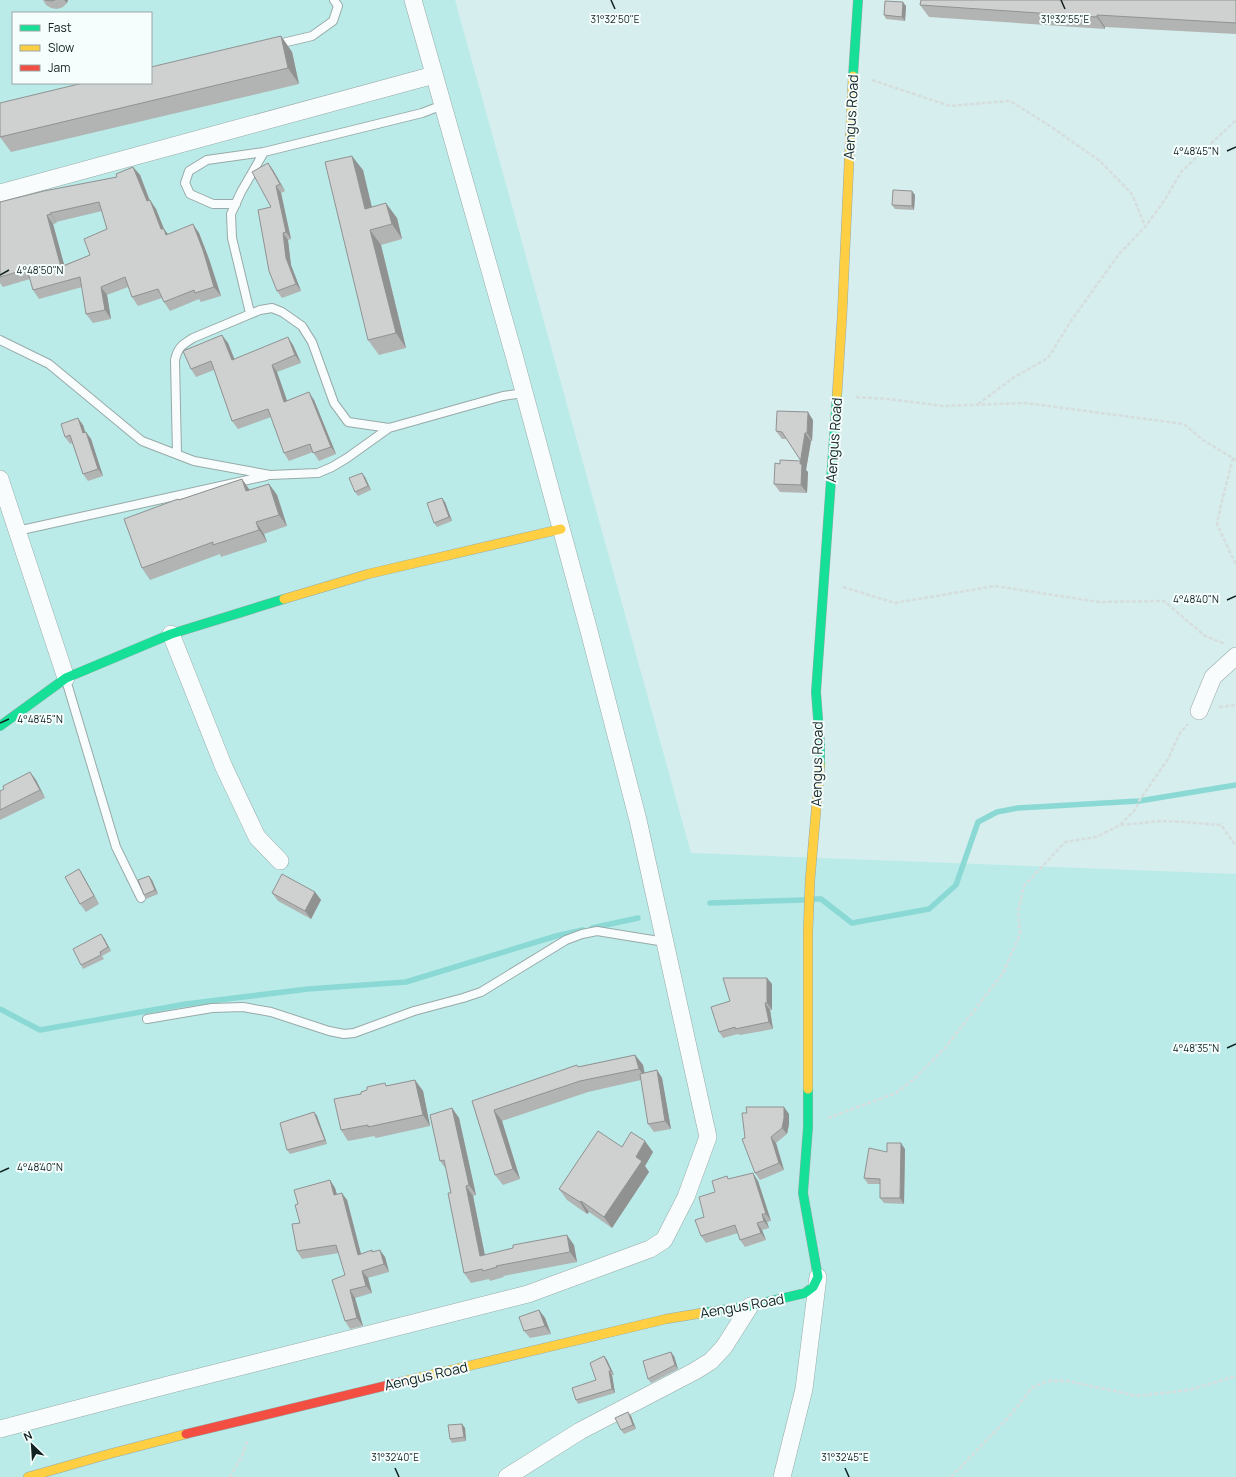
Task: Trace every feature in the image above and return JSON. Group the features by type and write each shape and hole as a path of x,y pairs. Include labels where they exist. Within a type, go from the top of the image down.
{"street":[{"path":"0,1429 528,1294 650,1249 664,1240 686,1197 708,1137 636,813 524,393 413,0"},
{"name":"Aengus Road","path":"808,1127 808,932 810,880 820,767 816,692 822,581 842,317 850,119 858,0"},
{"path":"0,193 434,75"},
{"path":"0,479 66,678"},
{"path":"0,726 66,678 171,634 347,580 561,529"},
{"path":"171,634 223,765 257,837 280,861"},
{"path":"1199,711 1213,677 1233,651"},
{"path":"782,1477 804,1389 818,1277 803,1194 808,1127"},
{"name":"Aengus Road","path":"28,1477 109,1454 258,1416 666,1319 750,1306 805,1293 813,1287 818,1277"},
{"path":"507,1477 580,1431 695,1372 711,1361 724,1348 750,1306"}],"lane":[{"path":"266,47 312,36 333,21 338,6 334,0"},
{"path":"236,204 213,204 190,194 185,183 189,171 207,160 264,152 422,113 442,105"},
{"path":"250,313 232,238 231,214 241,192 264,152"},
{"path":"177,454 175,360 178,350 184,343 193,338 250,313 272,308 290,316 302,326 312,342 334,403 348,422 389,428"},
{"path":"0,340 49,364 142,441 194,461 270,475"},
{"path":"17,531 270,475 318,473 347,458 389,428 503,396 524,393"},
{"path":"66,678 116,847 141,898"},
{"path":"147,1019 212,1008 243,1007 271,1012 329,1031 344,1034 354,1033 414,1011 481,992 566,940 582,934 597,931 665,942"}],"path":[{"path":"853,71 879,83 950,106 1010,101 1050,126 1100,161 1132,194 1145,227"},
{"path":"978,404 1013,378 1048,358 1071,321 1119,254 1145,227 1164,201 1182,171 1236,120"},
{"path":"837,396 887,399 943,406 1026,403 1184,424 1203,440 1236,460"},
{"path":"1233,457 1220,505 1217,524 1236,565"},
{"path":"822,581 896,603 995,586 1099,602 1164,601 1205,636 1233,651"},
{"path":"808,1127 831,1116 896,1093 915,1078 945,1048 1003,973 1020,934 1018,911 1024,886 1065,842 1096,837 1120,825 1135,810 1139,801 1168,759 1180,733 1199,711"},
{"path":"1120,825 1161,821 1221,825 1236,846"},
{"path":"951,1477 1006,1419 1032,1388 1047,1381 1068,1381 1137,1396 1189,1390 1236,1376"},
{"path":"230,1477 242,1456 258,1416"}],"shaded area":[{"path":"0,0 455,0 691,853 1236,874 1236,1477 0,1477"}],"building":[{"path":"921,0 1236,0 1236,23 1097,15 1097,17 920,5"},
{"path":"885,1 903,2 902,17 884,15"},
{"path":"281,36 288,68 0,137 0,103 79,84 152,84 152,67"},
{"path":"352,156 365,209 386,203 392,224 370,230 396,333 368,340 325,162"},
{"path":"268,163 280,184 276,186 286,232 283,233 286,258 296,284 277,291 269,271 258,210 271,207 252,172"},
{"path":"133,167 147,201 150,200 161,229 164,229 166,235 193,224 203,250 214,287 195,293 194,290 164,302 158,289 132,297 125,277 101,287 105,310 86,314 80,277 33,290 27,269 0,277 0,202 44,191 117,177 116,174","holes":["99,202 107,229 84,239 90,255 61,267 47,215 51,214 50,213"]},
{"path":"893,190 912,191 912,206 892,205"},
{"path":"222,335 232,360 288,337 295,355 272,365 284,402 309,392 331,447 313,453 310,444 284,453 268,409 232,421 211,361 191,369 183,351"},
{"path":"777,411 808,412 807,433 805,433 801,460 782,432 776,431"},
{"path":"78,418 83,433 86,432 98,469 83,474 70,435 65,437 61,424"},
{"path":"780,460 800,461 800,464 802,464 801,485 774,484 775,463 780,464"},
{"path":"362,473 368,486 355,492 349,478"},
{"path":"242,479 246,491 269,484 279,515 256,522 259,530 213,545 213,542 142,568 124,519 178,499 179,500"},
{"path":"442,498 449,517 434,523 427,503"},
{"path":"30,772 40,790 0,810 0,791 4,789 3,786"},
{"path":"79,869 94,896 80,904 65,877"},
{"path":"282,874 315,892 305,911 272,893"},
{"path":"149,876 155,890 144,895 138,880"},
{"path":"101,934 108,947 100,952 101,955 81,965 73,949"},
{"path":"723,978 767,978 767,1003 765,1003 769,1022 735,1029 735,1027 719,1032 711,1007 730,1001"},
{"path":"635,1055 639,1069 580,1081 494,1110 513,1169 495,1175 472,1101 577,1065 578,1067"},
{"path":"657,1070 665,1121 648,1124 640,1074"},
{"path":"415,1080 423,1115 368,1127 368,1125 341,1130 334,1099 361,1094 361,1092 367,1090 367,1087 385,1083 386,1086"},
{"path":"746,1107 784,1107 782,1128 771,1137 779,1163 755,1173 742,1139 745,1138 742,1113 747,1113"},
{"path":"452,1108 469,1185 466,1186 480,1256 513,1248 513,1245 567,1235 570,1252 496,1266 497,1267 483,1271 482,1269 464,1273 448,1193 451,1193 444,1160 440,1161 430,1115"},
{"path":"314,1112 325,1140 287,1150 280,1123"},
{"path":"598,1131 622,1147 631,1132 645,1141 636,1157 642,1161 604,1217 581,1201 580,1202 559,1189"},
{"path":"887,1143 901,1143 900,1198 880,1198 880,1179 864,1178 869,1148 887,1152"},
{"path":"753,1173 766,1214 762,1214 764,1221 757,1223 761,1233 740,1240 735,1225 701,1236 695,1220 704,1217 699,1197 715,1192 712,1181 727,1176 728,1179"},
{"path":"330,1180 334,1195 342,1193 358,1255 372,1250 372,1252 380,1250 384,1264 362,1271 366,1286 350,1290 357,1318 345,1321 332,1280 345,1275 336,1245 297,1251 292,1224 300,1223 295,1205 298,1204 294,1190"},
{"path":"539,1310 545,1326 524,1331 519,1317"},
{"path":"671,1352 675,1365 648,1379 643,1361"},
{"path":"604,1356 611,1371 609,1371 612,1389 576,1400 572,1388 596,1380 590,1363"},
{"path":"628,1412 633,1425 621,1430 615,1418"},
{"path":"462,1424 464,1437 450,1439 448,1425"}],"waterway":[{"path":"813,899 821,899 852,923 929,909 956,885 978,822 997,812 1018,808 1139,801 1236,785"},
{"path":"710,903 804,900"},
{"path":"592,928 638,918"},
{"path":"0,1009 40,1030 186,1004 308,989 406,982 556,936 583,930"}],"traffic: fast":[{"path":"853,76 858,0"},
{"path":"820,765 816,692 837,395"},
{"path":"0,726 66,678 171,634 284,599"},
{"path":"702,1313 750,1306 805,1293 813,1287 818,1277 803,1193 808,1127 808,1089"}],"traffic: slow":[{"path":"837,395 853,76"},
{"path":"284,599 368,574 561,529"},
{"path":"808,1089 808,932 810,880 820,765"},
{"path":"405,1381 666,1319 702,1313"},
{"path":"28,1477 186,1434"}],"traffic: jam":[{"path":"186,1434 405,1381"}]}
